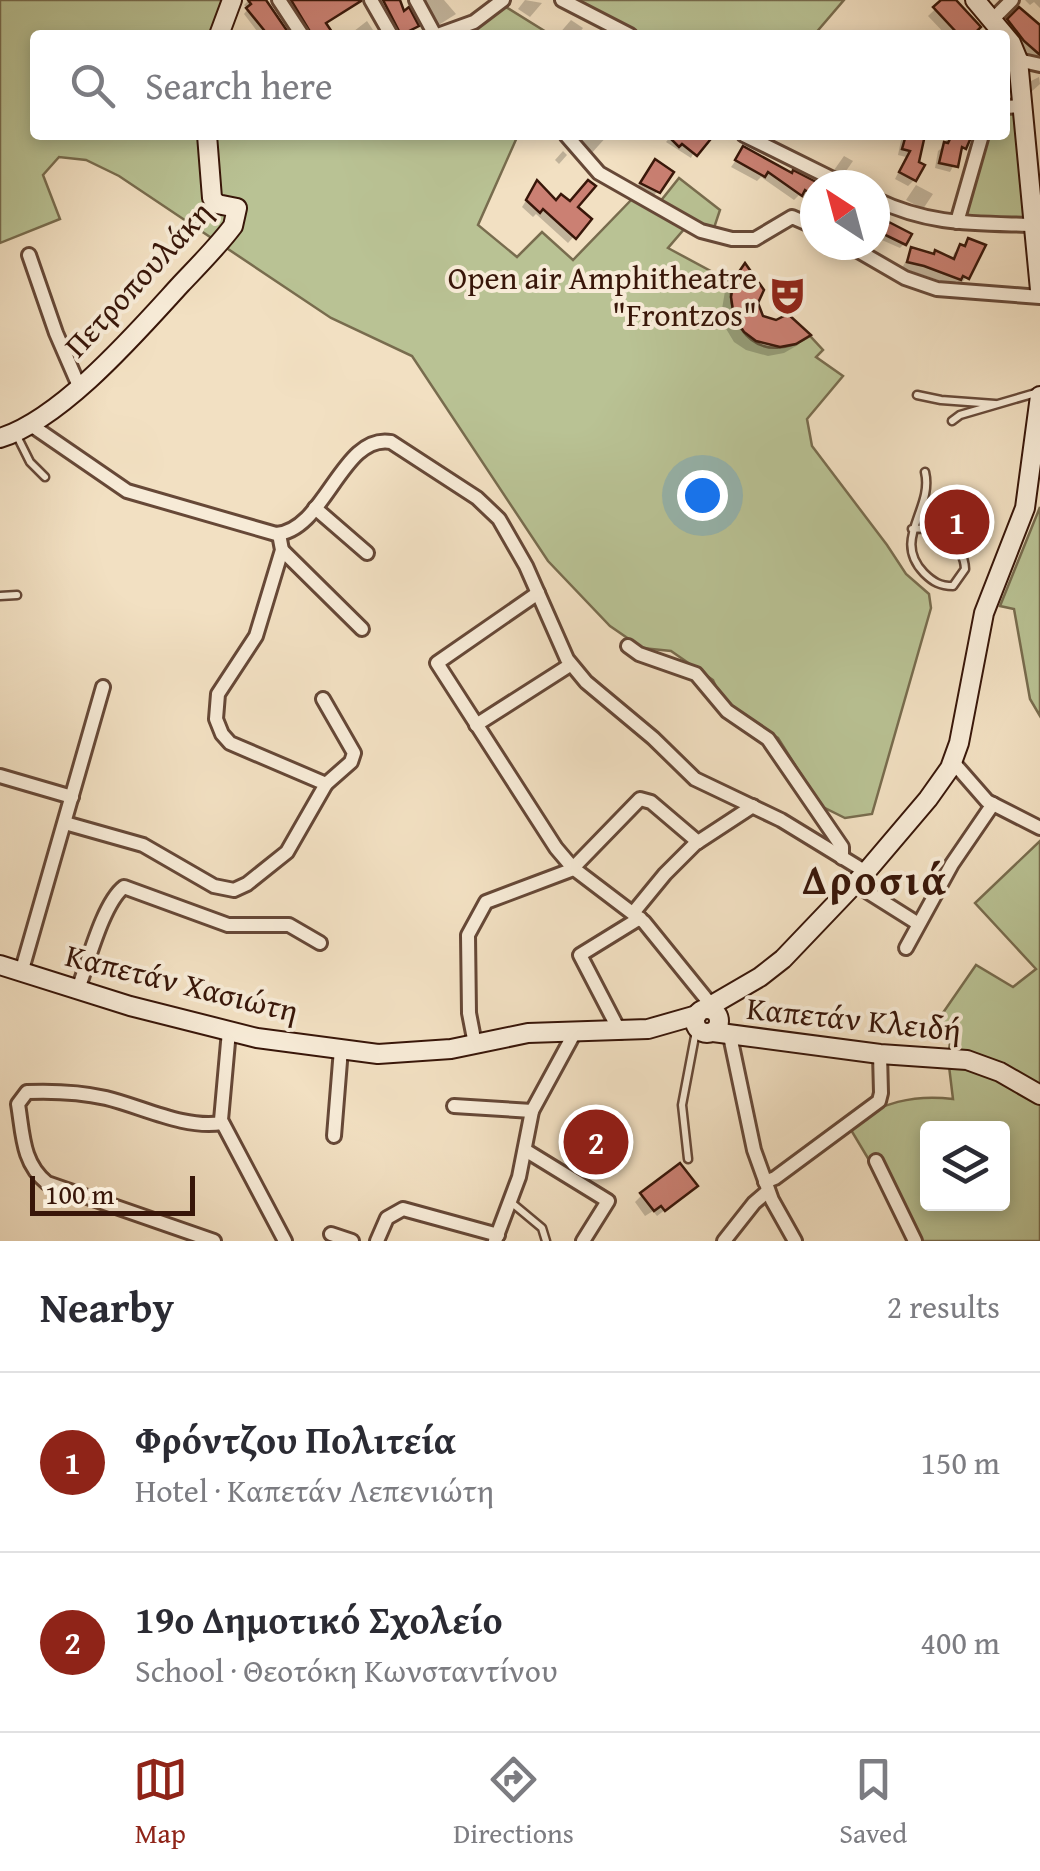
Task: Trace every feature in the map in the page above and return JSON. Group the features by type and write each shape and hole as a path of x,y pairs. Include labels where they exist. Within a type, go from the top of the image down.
{"street":[{"path":"222,30 232,0"},
{"path":"279,0 299,30"},
{"path":"371,0 388,30"},
{"path":"416,0 434,30"},
{"path":"451,30 474,22 503,0"},
{"path":"562,0 620,30"},
{"path":"975,0 1000,30"},
{"path":"992,20 1012,0"},
{"path":"874,260 905,278 937,289 1040,294 1035,225 1014,106 1018,60 1010,42"},
{"path":"1018,60 1040,65"},
{"name":"Πετροπουλάκη","path":"16,432 79,386 156,312 235,223 237,208 217,204 212,198 208,140"},
{"path":"570,140 599,173 701,230 732,239 755,239 792,216 800,220"},
{"path":"754,140 815,170"},
{"path":"958,222 981,140"},
{"path":"890,206 914,216 958,222 1035,225"},
{"path":"30,255 79,386"},
{"path":"711,1020 775,966 861,878 936,790 953,762 984,613 1025,508 1040,394"},
{"path":"16,432 127,491 280,534 288,532 315,508 358,454 388,441 494,512 517,548 570,664 695,780 753,806 842,858 917,923"},
{"path":"315,508 367,553"},
{"path":"280,534 282,550 256,636 218,694 216,719 230,744 326,784"},
{"path":"282,550 362,628"},
{"path":"538,593 438,663 553,844 574,868 636,916 711,1020 767,1187 795,1241"},
{"path":"628,646 639,654 696,674 727,712 768,740 842,846 842,858"},
{"path":"476,725 570,664"},
{"path":"21,972 103,687"},
{"path":"64,822 143,844 214,886 234,890 247,884 288,852 326,784 354,754 323,699"},
{"path":"953,762 972,787 992,804 1040,828"},
{"path":"0,776 72,796"},
{"path":"475,1044 469,1013 470,926 490,900 574,868 640,799 651,802 698,842"},
{"path":"906,948 917,923 992,804"},
{"path":"620,1032 580,955 636,916 674,864 698,842 753,806"},
{"path":"78,989 108,912 124,887 228,925 289,925 320,943"},
{"name":"Καπετάν Χασιώτη","path":"0,965 229,1032 378,1054 410,1054 528,1033 620,1032 711,1020"},
{"name":"Καπετάν Κλειδή","path":"711,1020 880,1054 974,1062 1040,1095"},
{"path":"229,1032 222,1123 286,1241"},
{"path":"377,1241 387,1218 403,1209 497,1238 525,1150 532,1111 575,1032"},
{"path":"334,1136 341,1049"},
{"path":"724,1241 776,1178 878,1100 880,1054"},
{"path":"214,1241 47,1183 27,1158 18,1104 27,1092 63,1091 203,1125 222,1123"},
{"path":"454,1106 532,1111"},
{"path":"525,1150 608,1201 583,1241"},
{"path":"876,1161 915,1241"},
{"path":"331,1234 352,1241"}],"lane":[{"path":"952,421 1040,394"},
{"path":"917,395 1003,404"},
{"path":"16,432 30,462 46,478"},
{"path":"912,529 934,531 956,548 965,562 959,581 953,586 940,585 921,570 911,550 912,529 927,489 925,472"},
{"path":"0,596 18,595"},
{"path":"688,1160 682,1104 711,1020"},
{"path":"510,1202 542,1228 546,1241"}],"green space":[{"path":"0,0 225,0 215,30 30,30 30,140 516,140 478,225 517,257 542,232 573,260 635,196 655,208 679,178 720,210 714,228 692,220 668,248 731,282 735,316 751,340 777,348 810,336 823,350 816,357 843,376 807,419 812,446 906,574 929,594 931,608 872,814 845,818 821,806 778,738 729,708 713,680 671,651 642,648 610,626 548,561 412,356 331,318 119,176 86,160 59,157 43,175 60,219 0,243"},
{"path":"572,0 844,0 818,30 635,30"},
{"path":"501,4 543,30 456,30"},
{"path":"1016,112 1024,219 966,217 987,140 1010,140 1010,114"},
{"path":"1040,507 1040,716 1030,699 1014,609 1000,606"},
{"path":"1040,841 1040,1241 919,1241 879,1158 869,1160 848,1125 898,1102 953,1099 948,1058 951,1035 938,1020 976,965 1013,987 1036,969 975,903"}],"building":[{"path":"248,0 266,0 287,30 264,30 246,8 251,4"},
{"path":"291,0 361,0 326,23 331,30 309,30"},
{"path":"383,0 400,0 404,11 409,7 419,26 398,30"},
{"path":"941,0 956,0 981,27 954,30 933,7"},
{"path":"1019,7 1040,25 1040,55 1007,19"},
{"path":"672,140 710,140 697,156 682,144 679,147"},
{"path":"905,140 924,140 919,162 925,165 916,181 899,172 910,151 902,149"},
{"path":"970,140 966,149 962,147 958,167 939,163 944,142"},
{"path":"743,146 800,174 800,195 768,172 765,177 735,160"},
{"path":"655,159 674,172 660,193 640,183"},
{"path":"537,180 556,200 561,194 570,201 588,180 596,186 578,207 592,219 576,239 543,209 540,213 526,200"},
{"path":"890,223 912,234 906,245 890,237"},
{"path":"968,238 986,245 969,279 963,276 961,280 907,262 911,247 934,254 935,250 954,259 960,244 965,246"},
{"path":"745,263 764,290 758,303 763,316 776,320 788,314 811,335 780,347 756,341 744,332 734,317 731,297 734,279"},
{"path":"680,1163 698,1186 665,1211 661,1206 654,1211 640,1193"}],"place":[{"name":"Open air Amphitheatre \"Frontzos\"","path":"787,296"},
{"name":"Φρόντζου Πολιτεία","path":"957,522"},
{"name":"19ο Δημοτικό Σχολείο","path":"596,1142"}],"district":[{"name":"Δροσιά","path":"876,879"}]}
